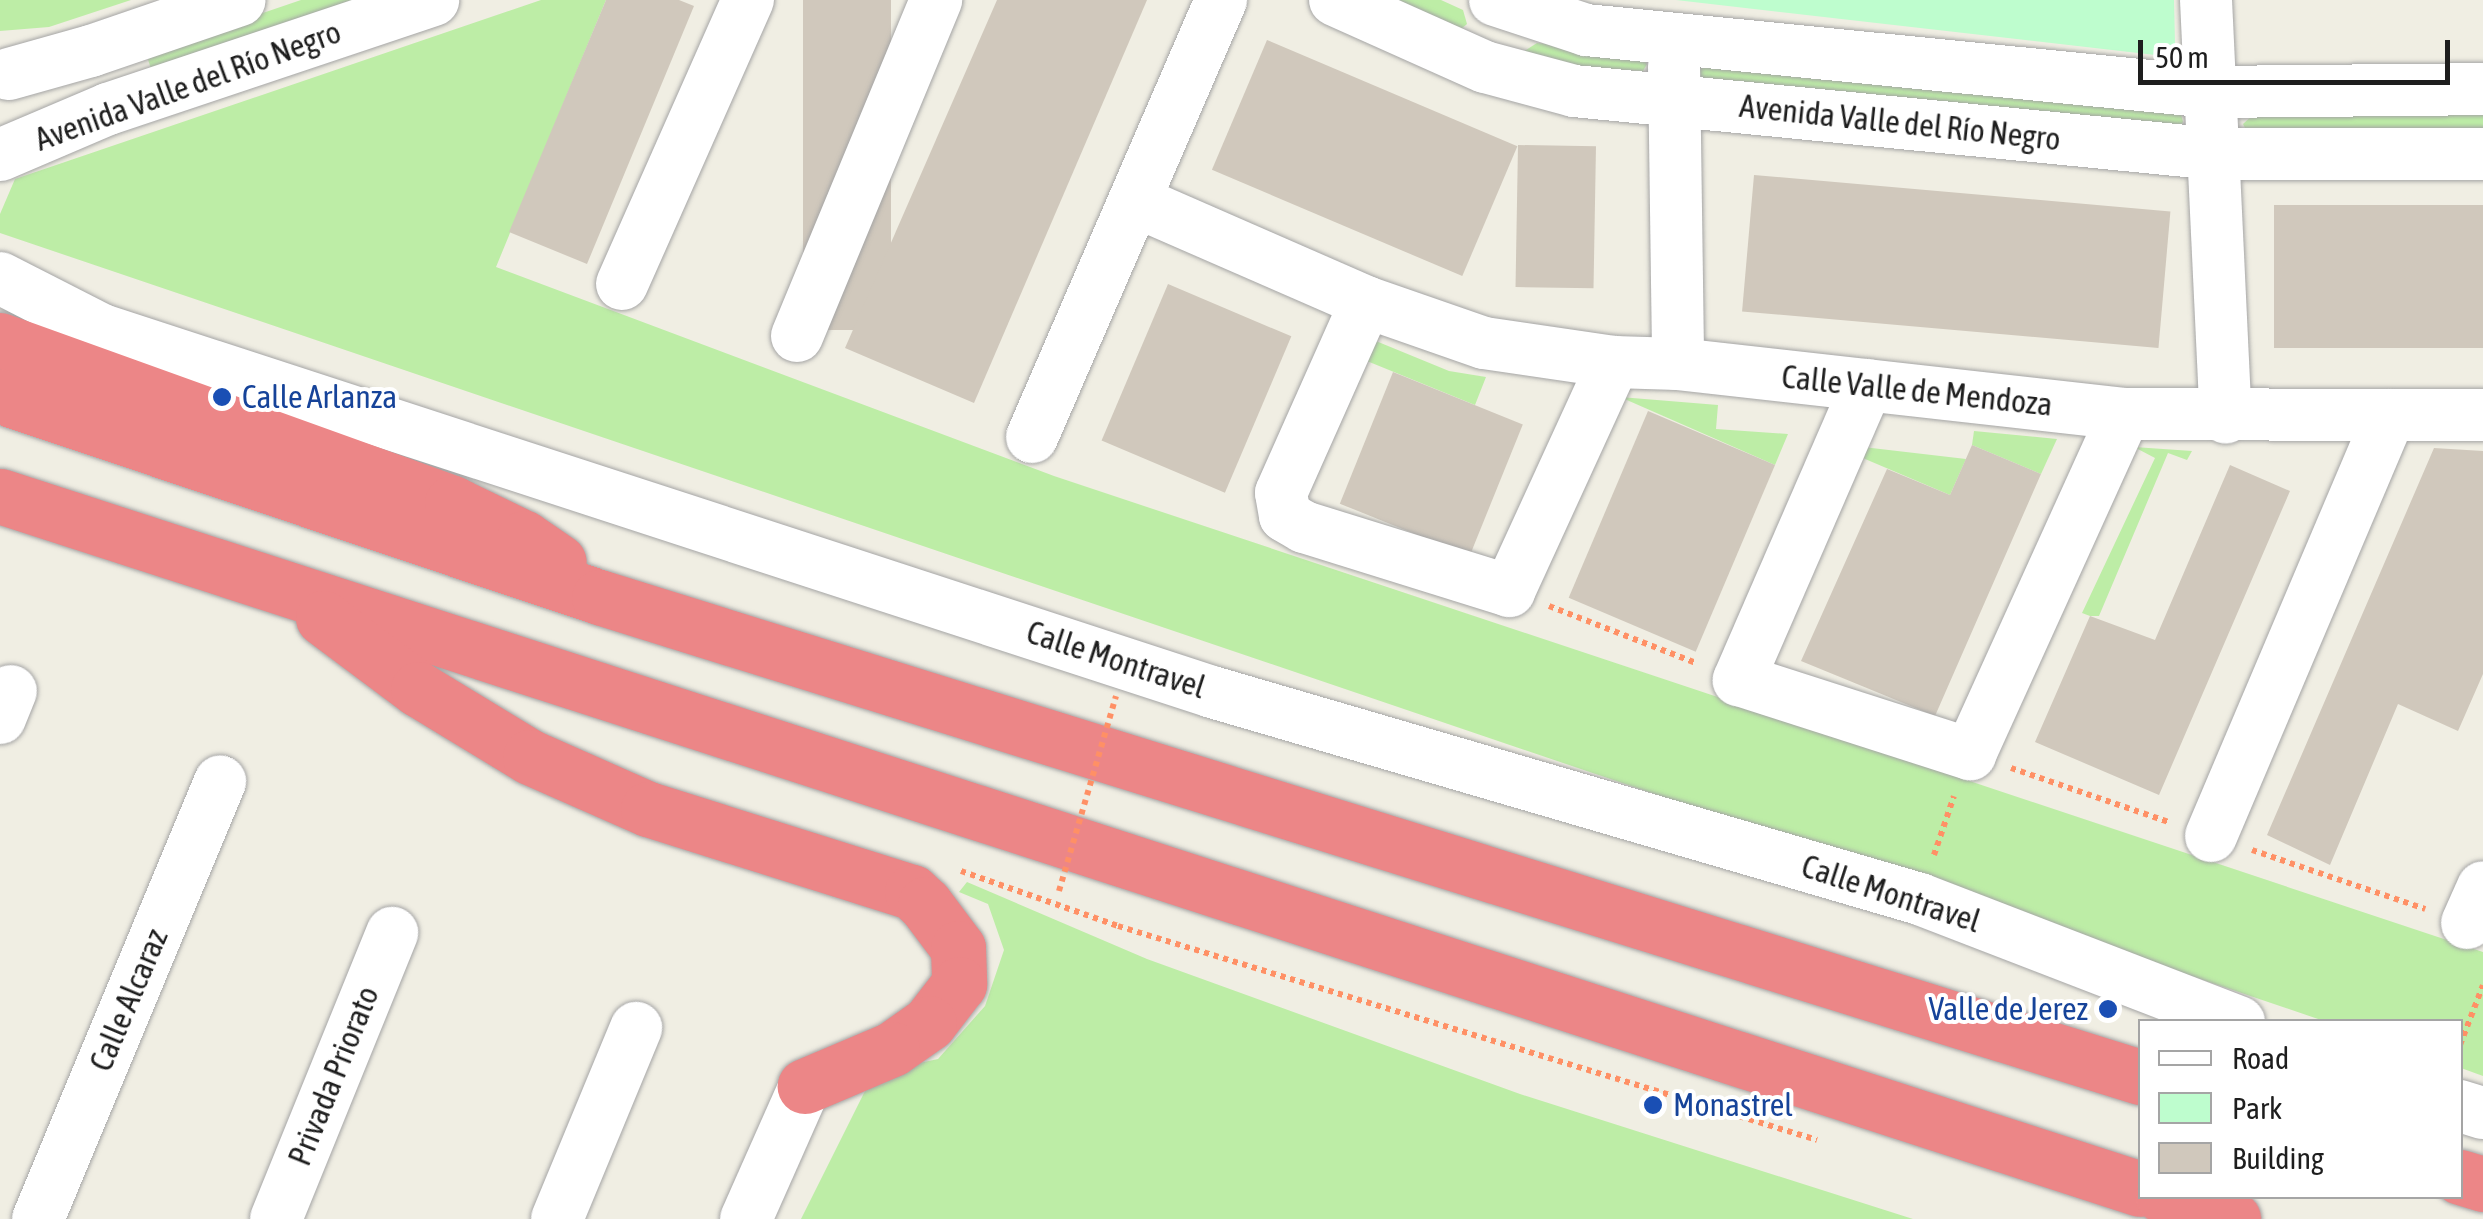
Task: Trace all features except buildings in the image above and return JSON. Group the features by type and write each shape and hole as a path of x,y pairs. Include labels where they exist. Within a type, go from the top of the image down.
{"highway":[{"path":"0,340 489,518 563,565 599,597"},
{"path":"0,396 599,597 2138,1077"},
{"path":"0,496 2138,1188"},
{"path":"289,592 418,689 530,757 648,809 912,892 940,920 958,948 959,984 929,1022 892,1049 806,1086"},
{"path":"2172,1199 2232,1219"}],"street":[{"name":"Avenida Valle del Río Negro","path":"3,82 240,0"},
{"name":"Avenida Valle del Río Negro","path":"0,155 108,109 434,0"},
{"path":"622,284 748,0"},
{"path":"798,336 936,0"},
{"path":"1032,437 1220,0"},
{"name":"Avenida Valle del Río Negro","path":"1334,0 1485,67 1574,91 2216,154 2483,154"},
{"path":"2206,0 2226,418"},
{"name":"Avenida Valle del Río Negro","path":"1504,4 1586,30 2210,92 2483,89"},
{"path":"1485,67 1504,4"},
{"path":"1674,36 1678,364"},
{"path":"92,52 110,63 115,73 118,86 108,109"},
{"name":"Calle Valle de Mendoza","path":"1135,202 1366,302 1484,343 1614,362 1678,364 2124,414 2226,418 2483,415"},
{"name":"Calle Montravel","path":"0,278 102,330 1212,692 1920,898 2231,1019"},
{"path":"1366,302 1281,493 1285,516 1304,526 1509,591 1614,362"},
{"path":"1867,385 1739,680 1970,754 2124,414"},
{"path":"2211,836 2390,415"},
{"name":"Calle Alcaraz","path":"38,1219 220,781"},
{"name":"Privada Priorato","path":"276,1219 392,933"},
{"path":"557,1219 636,1028"},
{"path":"746,1219 806,1086"}],"path":[{"path":"1509,591 1739,680"},
{"path":"1059,891 1116,696"},
{"path":"962,870 1118,926 1826,1142"},
{"path":"2463,1037 2483,985"}],"green space":[{"path":"0,0 131,0 49,27 0,31"},
{"path":"301,0 366,0 152,72 146,53"},
{"path":"541,0 606,0 496,267 1054,476 2483,952 2483,1076 2463,1069 2463,1019 2318,1019 0,233 0,214 15,179"},
{"path":"1385,0 1441,0 1463,10 1467,24 1461,29"},
{"path":"1676,0 2174,0 2175,44 2164,56"},
{"path":"1537,43 1637,52 1647,64 1643,71 1535,65 1523,52"},
{"path":"1700,65 2181,114 2183,122 2178,129 1698,79"},
{"path":"2483,112 2483,133 2247,132 2243,124 2255,113"},
{"path":"1371,339 1449,371 1486,377 1475,405 1362,359"},
{"path":"1620,397 1718,405 1716,429 1788,434 1775,465"},
{"path":"1974,431 2057,439 2041,474 1972,445"},
{"path":"1863,447 1966,459 1950,495 1858,456"},
{"path":"2134,447 2192,451 2187,460 2168,453 2099,616 2090,616 2082,613 2155,458"},
{"path":"967,882 1147,959 1520,1094 1913,1219 801,1219 874,1073 938,1059 985,1006 1004,950 988,904 959,892"}],"place":[{"name":"Calle Arlanza","path":"222,397"},
{"name":"Valle de Jerez","path":"2108,1009"},
{"name":"Monastrel","path":"1653,1105"}]}
